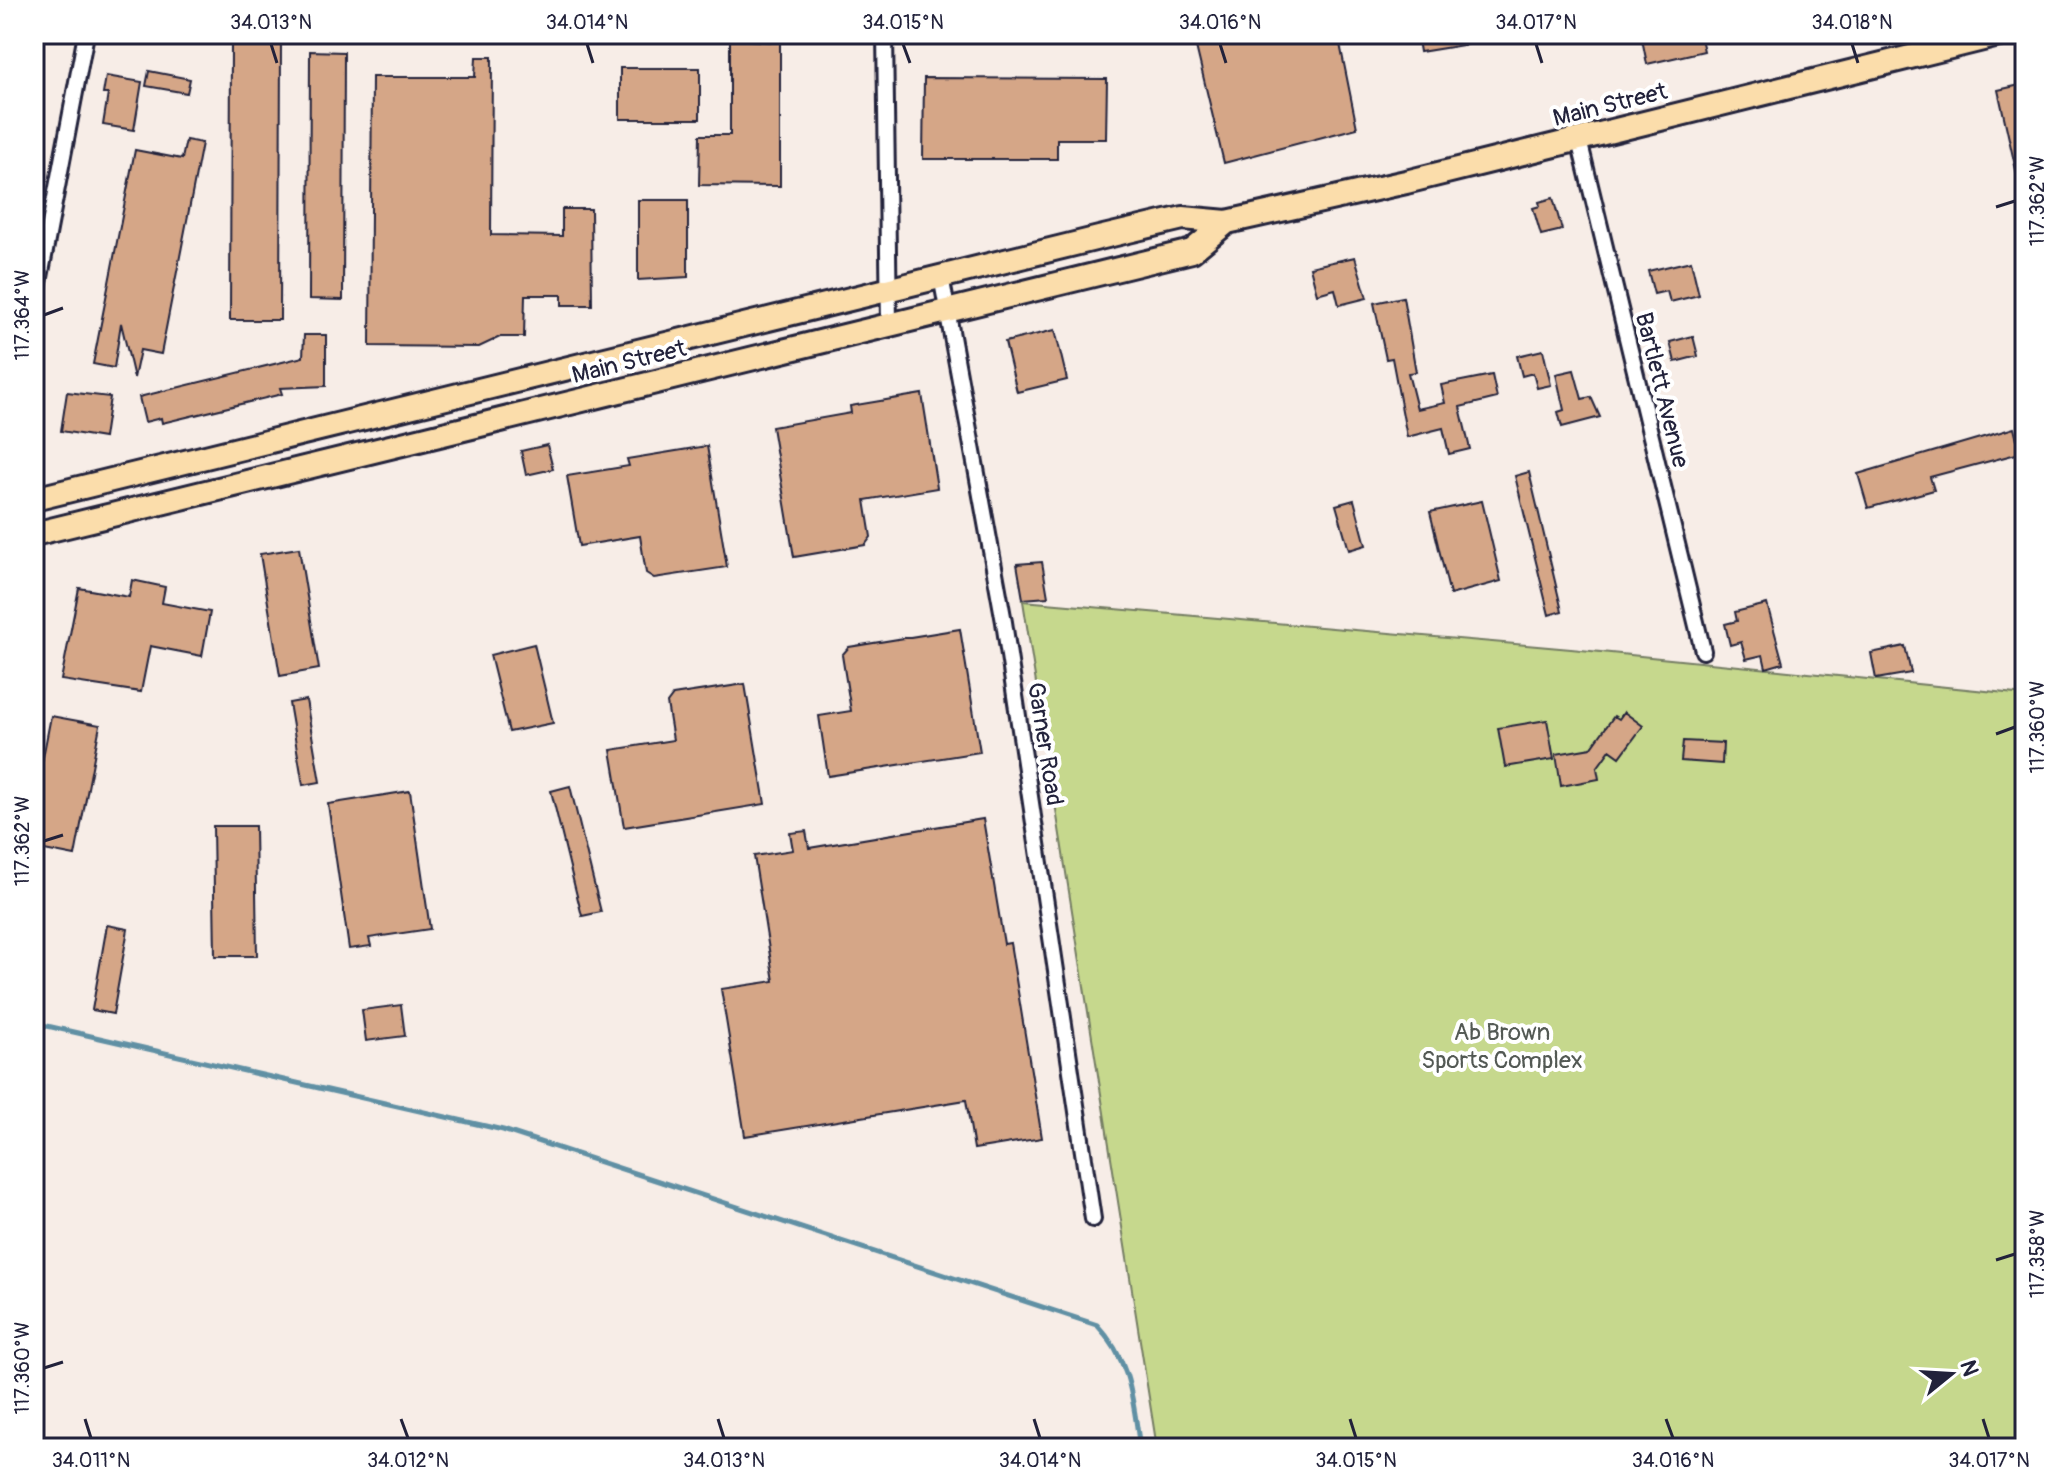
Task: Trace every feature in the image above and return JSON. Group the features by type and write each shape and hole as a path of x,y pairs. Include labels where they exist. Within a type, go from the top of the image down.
{"main road":[{"name":"Main Street","path":"34,499 1183,218 1227,222 1579,140 2003,34"},
{"name":"Main Street","path":"34,534 1192,251 1227,222"}],"street":[{"path":"34,309 86,34"},
{"path":"885,34 889,325"},
{"name":"Bartlett Avenue","path":"1579,140 1703,651"},
{"name":"Garner Road","path":"941,276 1004,622 1093,1219"}],"green space":[{"name":"Ab Brown Sports Complex","path":"1023,601 1571,649 2025,695 2025,1448 1157,1448"}],"building":[{"path":"1193,34 1338,34 1357,128 1224,163"},
{"path":"1417,34 1488,34 1488,41 1420,52"},
{"path":"1641,34 1700,34 1704,51 1647,64"},
{"path":"730,39 780,42 780,186 699,185 700,135 730,135"},
{"path":"231,40 281,40 280,320 230,320"},
{"path":"310,51 344,52 343,300 309,299"},
{"path":"476,57 492,57 491,235 562,236 562,209 591,209 592,305 562,305 562,295 525,295 524,337 500,337 479,347 370,346 372,77 475,77"},
{"path":"620,68 700,68 700,119 620,119"},
{"path":"149,71 190,79 187,93 146,86"},
{"path":"106,76 142,82 134,130 103,125 108,94 103,94"},
{"path":"924,78 1107,79 1106,139 1057,139 1057,159 923,159"},
{"path":"2020,85 2025,105 2025,187 2020,188 1998,90"},
{"path":"186,140 202,143 161,354 140,350 134,378 121,323 114,368 93,364 135,150 182,159"},
{"path":"1553,198 1562,230 1541,235 1533,208 1540,206 1539,202"},
{"path":"638,200 688,200 688,277 638,280"},
{"path":"1355,257 1367,298 1339,305 1335,289 1317,294 1310,267"},
{"path":"1691,261 1699,295 1670,302 1667,291 1654,294 1648,271"},
{"path":"1403,297 1416,372 1408,373 1417,409 1445,403 1441,385 1492,375 1497,398 1460,407 1470,449 1449,454 1443,428 1407,437 1392,358 1386,359 1374,303"},
{"path":"1055,330 1067,380 1017,392 1005,342"},
{"path":"304,335 326,335 326,386 280,388 282,394 162,423 161,418 145,422 139,397 303,357"},
{"path":"1693,336 1698,356 1675,362 1670,342"},
{"path":"1543,350 1551,385 1537,388 1533,373 1522,376 1517,356"},
{"path":"1574,370 1582,399 1591,397 1600,417 1562,427 1558,412 1564,410 1556,374"},
{"path":"67,392 110,397 104,438 61,431"},
{"path":"922,394 937,488 865,500 871,537 865,545 794,557 772,427 851,413 850,406"},
{"path":"2014,428 2020,453 1930,477 1934,490 1868,508 1858,474"},
{"path":"547,445 553,469 526,475 521,451"},
{"path":"707,446 727,567 654,578 646,573 640,536 579,546 567,476 629,466 627,459"},
{"path":"1529,472 1562,611 1549,615 1515,476"},
{"path":"1354,500 1366,545 1349,550 1336,505"},
{"path":"1482,501 1501,581 1450,595 1430,512"},
{"path":"299,548 319,669 280,676 260,554"},
{"path":"1042,562 1048,597 1023,599 1017,564"},
{"path":"132,580 165,587 162,603 210,612 202,656 150,646 141,692 61,680 79,588 129,597"},
{"path":"1767,604 1783,663 1766,668 1763,655 1746,659 1741,642 1730,645 1725,624 1737,621 1735,612"},
{"path":"960,629 980,752 828,776 819,716 851,711 842,655 849,647"},
{"path":"534,644 553,723 509,732 490,655"},
{"path":"1905,646 1911,673 1876,679 1871,653"},
{"path":"745,684 765,804 624,827 611,750 673,740 667,703 673,695"},
{"path":"306,700 320,782 303,785 289,703"},
{"path":"1624,712 1643,726 1620,757 1610,750 1597,768 1599,779 1561,786 1556,754 1591,748 1614,716 1619,719"},
{"path":"51,716 100,725 75,856 34,848 34,804"},
{"path":"1547,720 1554,759 1505,767 1498,728"},
{"path":"1683,741 1723,743 1722,764 1681,761"},
{"path":"570,786 601,912 582,916 551,791"},
{"path":"410,791 430,929 369,938 371,946 349,949 328,804"},
{"path":"983,819 1004,944 1010,943 1042,1138 974,1149 966,1100 745,1136 721,989 774,981 754,856 793,850 790,833 806,831 809,848"},
{"path":"213,826 255,826 257,956 215,956"},
{"path":"107,925 128,929 113,1014 92,1010"},
{"path":"401,1005 405,1036 366,1041 362,1010"}],"waterway":[{"path":"34,1023 503,1130 1097,1325 1124,1367 1140,1448"}]}
